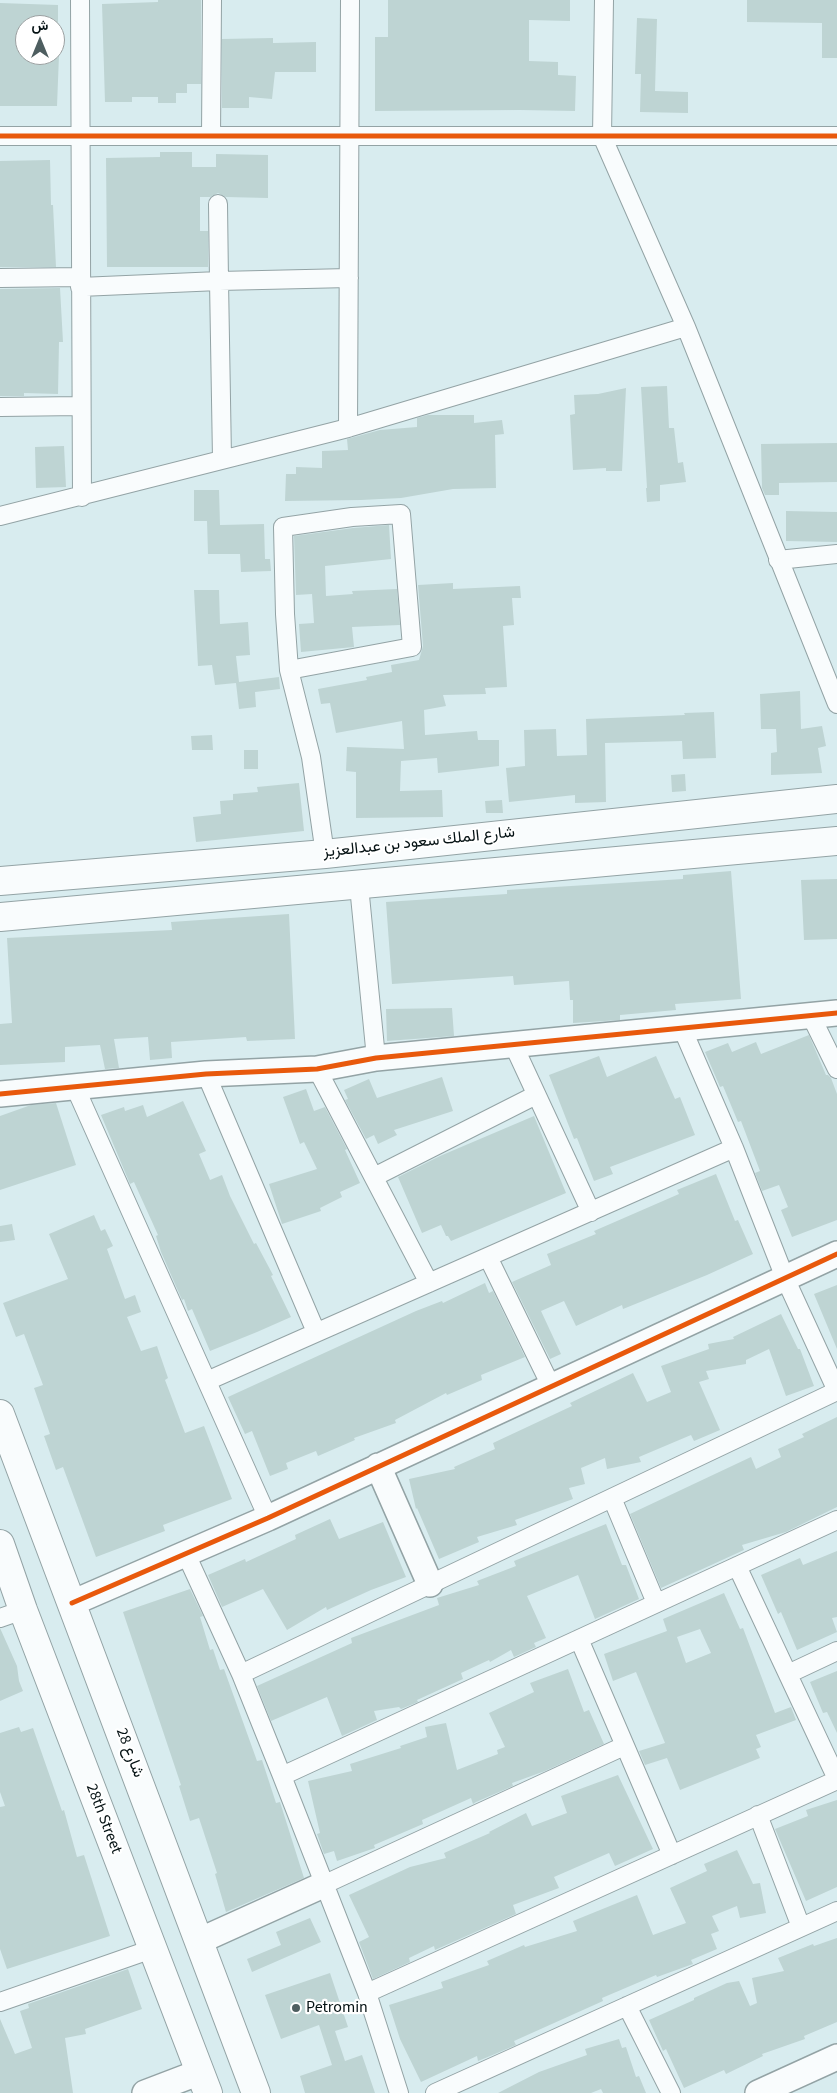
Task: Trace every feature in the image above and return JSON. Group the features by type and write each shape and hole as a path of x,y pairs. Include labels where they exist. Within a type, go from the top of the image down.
{"main road":[{"name":"شارع الملك سعود بن عبدالعزيز","path":"0,881 325,854 837,799"},
{"path":"0,917 359,886 837,841"},
{"name":"شارع 28","path":"0,1414 256,2093"},
{"name":"28th Street","path":"0,1544 12,1614 152,1949 204,2083"}],"street":[{"path":"80,0 80,406 82,497"},
{"path":"211,136 212,0"},
{"path":"348,428 350,0"},
{"path":"604,0 602,136 686,327 837,704"},
{"path":"0,136 837,136"},
{"path":"218,204 222,459"},
{"path":"0,278 80,282 349,278"},
{"path":"0,516 82,497 222,459 348,428 686,327"},
{"path":"0,407 80,406"},
{"path":"289,670 412,647 401,514 352,517 283,527 285,614 289,670 311,757 325,854"},
{"path":"778,560 837,554"},
{"path":"359,886 376,1058"},
{"path":"0,1094 206,1074 317,1069 376,1058 837,1013"},
{"path":"811,1016 837,1069"},
{"path":"241,1674 837,1391 785,1278 734,1148 682,1028"},
{"path":"513,1044 591,1212"},
{"path":"317,1069 429,1283"},
{"path":"206,1074 316,1332"},
{"path":"76,1087 268,1518"},
{"path":"374,1177 536,1095"},
{"path":"207,1381 734,1148"},
{"path":"72,1603 268,1518 837,1254"},
{"path":"488,1257 551,1386"},
{"path":"378,1466 430,1584"},
{"path":"612,1498 656,1603"},
{"path":"282,1776 837,1520"},
{"path":"186,1554 241,1674 282,1776 323,1885 367,1993 399,2093"},
{"path":"367,1993 837,1779 737,1566"},
{"path":"579,1639 672,1855"},
{"path":"788,1674 837,1651"},
{"path":"199,1942 624,1746"},
{"path":"758,1816 801,1927"},
{"path":"435,2093 837,1910"},
{"path":"1,1999 152,1949"},
{"path":"627,2006 671,2093"},
{"path":"758,2093 837,2057"},
{"path":"145,2093 204,2083"}],"building":[{"path":"158,0 201,0 201,84 187,84 187,93 176,93 176,103 158,103 158,97 132,97 132,102 105,102 102,4 158,2"},
{"path":"388,0 570,0 570,21 529,20 529,61 558,62 558,75 576,76 575,111 375,111 375,37 388,37"},
{"path":"747,0 837,0 837,58 822,58 822,23 747,22"},
{"path":"0,3 58,5 58,15 15,15 15,65 59,65 57,106 0,106"},
{"path":"637,18 657,19 655,91 688,92 688,113 640,112 641,74 635,74"},
{"path":"273,38 273,43 316,42 316,72 275,72 272,99 249,97 249,108 222,108 222,39"},
{"path":"160,152 192,152 192,167 216,167 216,154 268,155 268,198 226,197 218,193 210,197 200,197 200,231 208,231 208,267 107,267 106,158 160,157"},
{"path":"50,160 51,205 53,205 56,267 0,267 0,161"},
{"path":"60,288 63,342 59,342 58,394 24,393 24,396 0,396 0,289"},
{"path":"667,386 669,428 674,428 678,463 683,462 686,482 660,485 660,501 647,502 641,387"},
{"path":"626,388 622,471 606,471 606,468 573,470 570,415 575,414 574,395 598,394"},
{"path":"428,415 474,415 474,423 502,420 504,434 495,435 496,488 453,489 401,498 285,501 286,474 296,474 296,467 322,468 322,451 348,450 347,439 380,430 417,427 417,418"},
{"path":"837,443 837,482 779,483 779,495 765,495 762,488 761,444"},
{"path":"64,446 66,487 36,488 35,447"},
{"path":"194,490 219,490 220,525 264,524 265,559 270,559 271,571 241,572 240,554 208,554 207,521 194,521"},
{"path":"786,511 837,512 837,542 786,541"},
{"path":"389,525 391,559 325,566 326,596 353,594 352,591 397,589 400,625 352,627 354,647 301,652 299,624 314,623 312,594 296,595 294,536"},
{"path":"453,583 453,589 520,586 521,598 512,598 514,625 503,626 507,687 485,688 486,694 443,695 446,706 424,710 425,735 477,731 478,740 499,740 499,766 438,773 437,758 401,761 400,791 442,790 443,817 356,818 356,772 346,771 347,747 404,749 402,721 336,733 330,703 321,704 318,689 367,680 366,677 392,672 391,665 419,660 423,646 418,585"},
{"path":"194,590 219,590 220,624 248,622 250,655 236,656 239,682 279,677 280,689 255,692 256,707 239,709 236,683 215,685 212,665 198,666"},
{"path":"800,691 801,729 822,726 826,746 818,748 822,773 771,775 771,753 777,752 776,729 761,729 760,694"},
{"path":"714,712 716,758 683,759 682,741 605,743 606,802 575,803 575,795 509,802 506,768 525,766 524,730 556,729 557,756 587,755 586,719"},
{"path":"212,735 213,750 192,750 191,736"},
{"path":"244,750 258,750 258,769 244,769"},
{"path":"685,774 686,791 672,792 671,775"},
{"path":"299,783 304,831 196,842 193,817 221,814 220,801 233,800 233,794 258,792 257,787"},
{"path":"502,800 503,813 486,813 485,801"},
{"path":"731,871 741,999 675,1004 676,1010 620,1015 620,1020 573,1023 573,1000 570,1000 569,981 514,985 513,976 392,984 386,902 507,894 507,890 683,879 683,875"},
{"path":"837,879 837,939 804,940 801,880"},
{"path":"289,914 295,1039 247,1041 246,1037 171,1042 172,1058 150,1060 148,1037 114,1039 119,1068 105,1069 100,1045 65,1047 65,1062 0,1065 0,1024 12,1023 7,938 172,930 171,922"},
{"path":"452,1008 454,1036 387,1041 386,1009"},
{"path":"809,1035 826,1075 831,1078 837,1094 837,1220 792,1237 781,1210 788,1207 779,1185 762,1191 755,1173 760,1171 741,1121 738,1122 723,1086 720,1087 705,1052 728,1043 732,1052 756,1042 761,1054"},
{"path":"599,1056 607,1077 656,1056 675,1099 680,1097 695,1135 610,1167 613,1174 594,1181 577,1138 574,1139 549,1075"},
{"path":"442,1077 453,1111 394,1130 397,1135 378,1144 374,1135 366,1139 345,1100 348,1099 344,1090 369,1079 377,1098"},
{"path":"306,1089 314,1111 325,1107 347,1149 345,1150 360,1183 340,1192 342,1197 320,1208 321,1211 282,1224 269,1184 317,1169 304,1142 300,1144 283,1097"},
{"path":"183,1101 206,1151 199,1154 210,1180 222,1175 230,1196 254,1244 256,1243 273,1275 271,1276 291,1317 210,1351 192,1309 188,1311 184,1299 182,1300 161,1252 156,1236 158,1235 134,1182 130,1184 101,1115 124,1107 125,1111 143,1105 147,1117"},
{"path":"56,1103 76,1165 0,1190 0,1116 31,1105"},
{"path":"534,1116 566,1193 451,1241 446,1236 441,1225 422,1233 398,1177 440,1156"},
{"path":"716,1174 735,1221 738,1220 753,1254 623,1309 622,1305 576,1326 564,1301 541,1311 561,1354 550,1359 512,1282 551,1265 547,1254 596,1234 594,1231 679,1194 677,1190"},
{"path":"94,1215 101,1231 105,1229 113,1246 107,1249 125,1299 135,1295 141,1312 127,1317 141,1351 157,1346 168,1378 165,1380 185,1433 204,1426 232,1499 163,1525 165,1531 96,1557 63,1467 56,1470 44,1436 50,1434 34,1388 43,1385 24,1334 16,1337 3,1303 68,1279 49,1234"},
{"path":"12,1224 15,1240 0,1242 0,1226"},
{"path":"485,1283 489,1293 493,1291 525,1357 481,1375 482,1380 447,1395 446,1393 395,1420 396,1423 354,1438 355,1440 318,1456 316,1451 286,1463 288,1469 270,1476 252,1431 245,1434 228,1397 416,1311 442,1301 443,1303"},
{"path":"837,1285 837,1349 814,1294"},
{"path":"781,1314 798,1349 800,1349 814,1386 786,1396 769,1349 746,1360 746,1364 706,1371 709,1379 699,1382 720,1430 694,1441 691,1435 639,1457 641,1462 607,1469 605,1458 581,1468 585,1484 569,1488 573,1499 515,1520 517,1525 477,1537 479,1542 439,1559 416,1509 409,1479 455,1469 454,1467 495,1449 493,1443 572,1406 570,1403 633,1373 647,1402 671,1392 661,1366 709,1349 708,1344 734,1339 733,1337"},
{"path":"837,1417 837,1507 786,1532 742,1545 744,1550 661,1588 630,1514 751,1457 756,1469 781,1457 778,1449 804,1437 802,1434"},
{"path":"330,1519 339,1539 383,1522 406,1577 327,1610 326,1607 287,1630 263,1589 222,1607 208,1575 245,1559 246,1562 296,1539 295,1535"},
{"path":"606,1524 622,1565 626,1565 639,1599 595,1619 578,1575 527,1596 546,1638 534,1643 536,1647 514,1657 511,1650 490,1662 489,1660 461,1673 463,1679 401,1709 399,1707 374,1711 377,1720 342,1736 327,1697 271,1721 257,1686 352,1643 351,1638 439,1605 437,1598 479,1585 477,1581 516,1566 514,1561"},
{"path":"837,1551 837,1617 832,1618 837,1632 797,1650 781,1612 778,1614 761,1575 800,1558 803,1565"},
{"path":"190,1589 203,1616 200,1617 210,1650 213,1649 220,1670 224,1669 257,1761 262,1760 276,1803 280,1802 304,1878 226,1912 215,1874 217,1873 199,1818 190,1821 179,1786 181,1785 123,1612"},
{"path":"724,1593 740,1629 743,1628 775,1713 791,1707 796,1720 756,1735 761,1747 756,1749 760,1758 680,1790 667,1758 645,1765 639,1751 665,1743 636,1672 613,1681 604,1654 667,1631 663,1619","holes":["700,1629 711,1653 686,1663 677,1637"]},
{"path":"0,1628 17,1666 19,1681 23,1691 0,1701"},
{"path":"568,1669 584,1712 589,1710 604,1744 545,1771 512,1783 513,1786 473,1804 471,1798 422,1820 423,1824 374,1845 375,1848 337,1861 334,1851 324,1854 317,1834 320,1833 308,1781 352,1771 350,1764 401,1748 400,1746 427,1737 425,1727 446,1723 457,1770 498,1754 497,1750 505,1747 489,1713 534,1692 530,1683"},
{"path":"837,1671 837,1733 827,1712 823,1713 810,1682"},
{"path":"19,1727 21,1732 33,1728 62,1811 64,1810 77,1857 84,1855 110,1936 7,1969 0,1949 0,1807 5,1806 0,1792 0,1733"},
{"path":"618,1775 653,1849 615,1866 609,1853 554,1877 559,1888 513,1905 516,1914 435,1950 434,1946 409,1958 410,1962 373,1979 359,1942 369,1937 349,1895 410,1867 446,1858 444,1853 490,1833 526,1813 532,1826 567,1813 561,1796"},
{"path":"837,1800 837,1887 806,1901 775,1829 808,1816 806,1810"},
{"path":"737,1850 753,1884 760,1883 766,1913 740,1918 737,1906 712,1916 719,1931 711,1934 717,1949 691,1960 693,1964 657,1977 656,1975 602,1998 603,2001 514,2041 516,2045 478,2061 477,2056 421,2082 400,2039 389,2005 443,1988 441,1982 489,1965 487,1961 524,1945 525,1947 577,1931 573,1921 637,1895 653,1935 686,1923 670,1888 707,1871 704,1864"},
{"path":"310,1918 321,1942 252,1972 247,1959 281,1945 276,1932"},
{"path":"837,1938 837,2022 804,2036 805,2039 762,2054 763,2056 726,2074 724,2070 684,2088 666,2049 663,2051 649,2020 727,1983 739,1981 750,2006 757,2003 752,1978 784,1971 778,1958 813,1944 814,1946"},
{"path":"128,1969 142,2009 85,2029 86,2034 65,2038 73,2093 0,2093 0,2019 15,2054 32,2048 20,2011 29,2008 28,2004"},
{"path":"330,1973 348,2027 335,2031 345,2061 362,2055 375,2093 305,2093 300,2076 332,2065 319,2025 281,2039 265,1995"},
{"path":"619,2039 622,2048 626,2047 636,2077 639,2076 646,2093 603,2093 601,2089 591,2093 498,2093 539,2072 587,2055 585,2049"}],"cycle path":[{"path":"0,136 837,136"},
{"path":"0,1094 206,1074 317,1069 376,1058 837,1013"},
{"path":"72,1603 268,1518 837,1254"}],"place":[{"name":"Petromin","path":"296,2008"}]}
